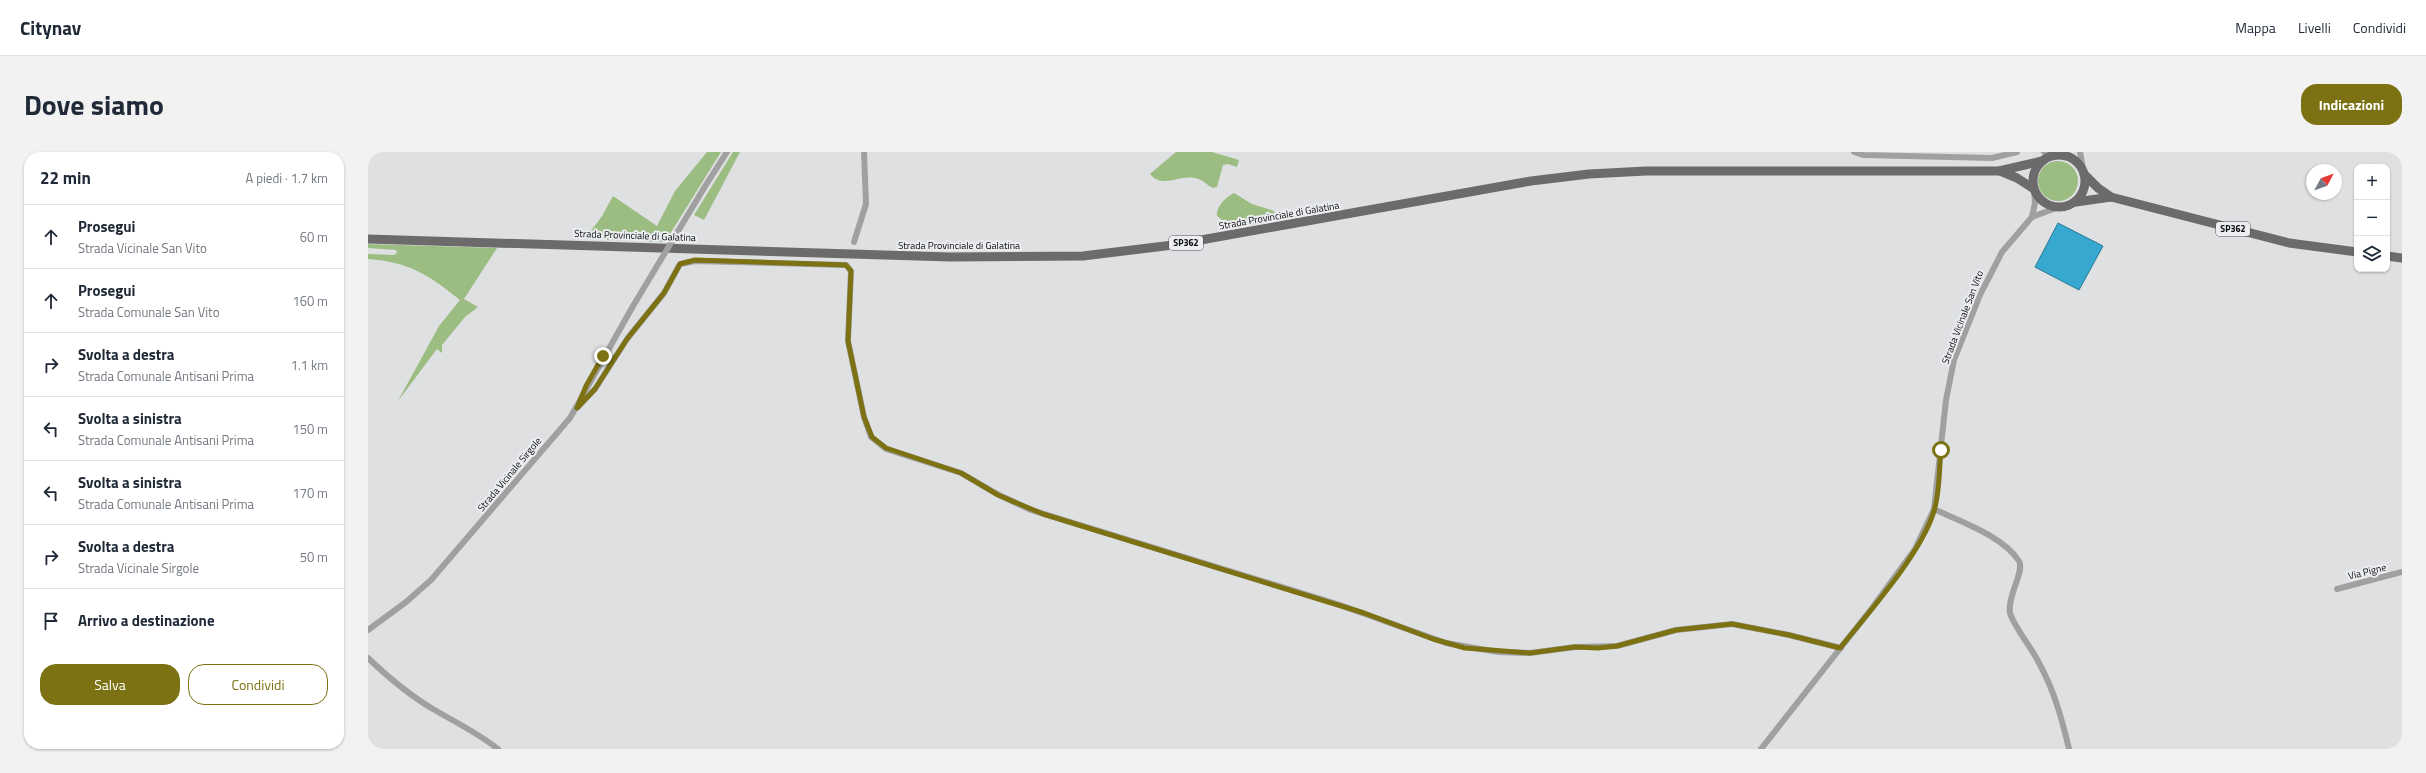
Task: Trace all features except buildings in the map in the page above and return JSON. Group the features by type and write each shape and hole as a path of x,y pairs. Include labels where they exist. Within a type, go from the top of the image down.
{"main road":[{"name":"Strada Provinciale di Galatina","path":"2111,197 2076,202 2067,207 2056,208 2039,198 2034,189 2032,179 2035,169 2055,153 2071,158 2098,188 2111,197 2288,243 2354,252"},
{"name":"Strada Provinciale di Galatina","path":"368,239 950,257 1083,256 1173,245 1531,181 1589,174 1646,171 1999,171 2042,162"},
{"name":"Strada Provinciale di Galatina","path":"1999,171 2017,178 2034,189"},
{"path":"2076,202 2082,194 2084,174"},
{"path":"2390,256 2402,258"}],"street":[{"name":"Strada Vicinale Sirgole","path":"368,630 406,602 431,580 577,408 586,386 727,152"},
{"path":"854,242 866,204 864,152"},
{"path":"1854,152 1863,156 1992,158 2017,152"},
{"path":"2080,152 2084,174"},
{"path":"2032,217 2035,203 2034,189"},
{"path":"2032,217 2056,208"},
{"name":"Strada Vicinale San Vito","path":"1761,749 1915,549 1934,510 1946,400 1954,360 1980,295 2002,252 2032,217"},
{"path":"577,408 595,389 623,345 664,293 678,268 684,262 695,260 846,265 851,271 848,341 864,417 872,437 886,448 961,473 998,495 1031,510 1364,613 1433,639 1465,648 1530,653 1575,647 1598,648 1617,646 1676,630 1732,624 1789,635 1840,648"},
{"path":"1934,510 1982,531 2011,550 2020,562 2020,573 2010,596 2010,614 2040,663 2059,709 2069,749"},
{"name":"Via Pigne","path":"2337,589 2402,572"},
{"path":"368,658 389,679 419,700 479,735 498,749"}],"green space":[{"path":"707,152 721,152 665,242 585,239 602,216 613,196 657,226 675,191"},
{"path":"733,152 740,152 704,220 694,215"},
{"path":"1176,152 1212,152 1239,160 1237,167 1228,164 1223,165 1217,187 1213,188 1197,179 1188,178 1160,181 1150,174"},
{"path":"2062,161 2069,164 2075,170 2078,181 2077,189 2069,198 2062,201 2054,201 2047,198 2039,189 2038,177 2041,170 2050,162"},
{"path":"1234,193 1252,204 1274,211 1276,219 1233,229 1217,216 1217,212 1222,202"},
{"path":"368,244 497,248 464,299 478,307 465,317 442,345 442,353 437,349 398,401 439,326 460,300 438,283 418,271 395,263 368,259 368,254 394,255 397,253 396,250 368,248"}],"water":[{"path":"2058,223 2103,246 2079,290 2035,267"}],"route":[{"path":"603,356 586,386 582,399 577,408 590,396 608,366 627,339 664,293 680,264 684,262 695,260 843,264 849,266 851,269 848,341 866,426 872,437 886,448 961,473 998,495 1043,514 1337,604 1446,643 1465,648 1498,652 1530,653 1575,647 1598,648 1617,646 1676,630 1732,624 1789,635 1840,648 1872,608 1915,549 1929,524 1934,510 1941,450"}]}
